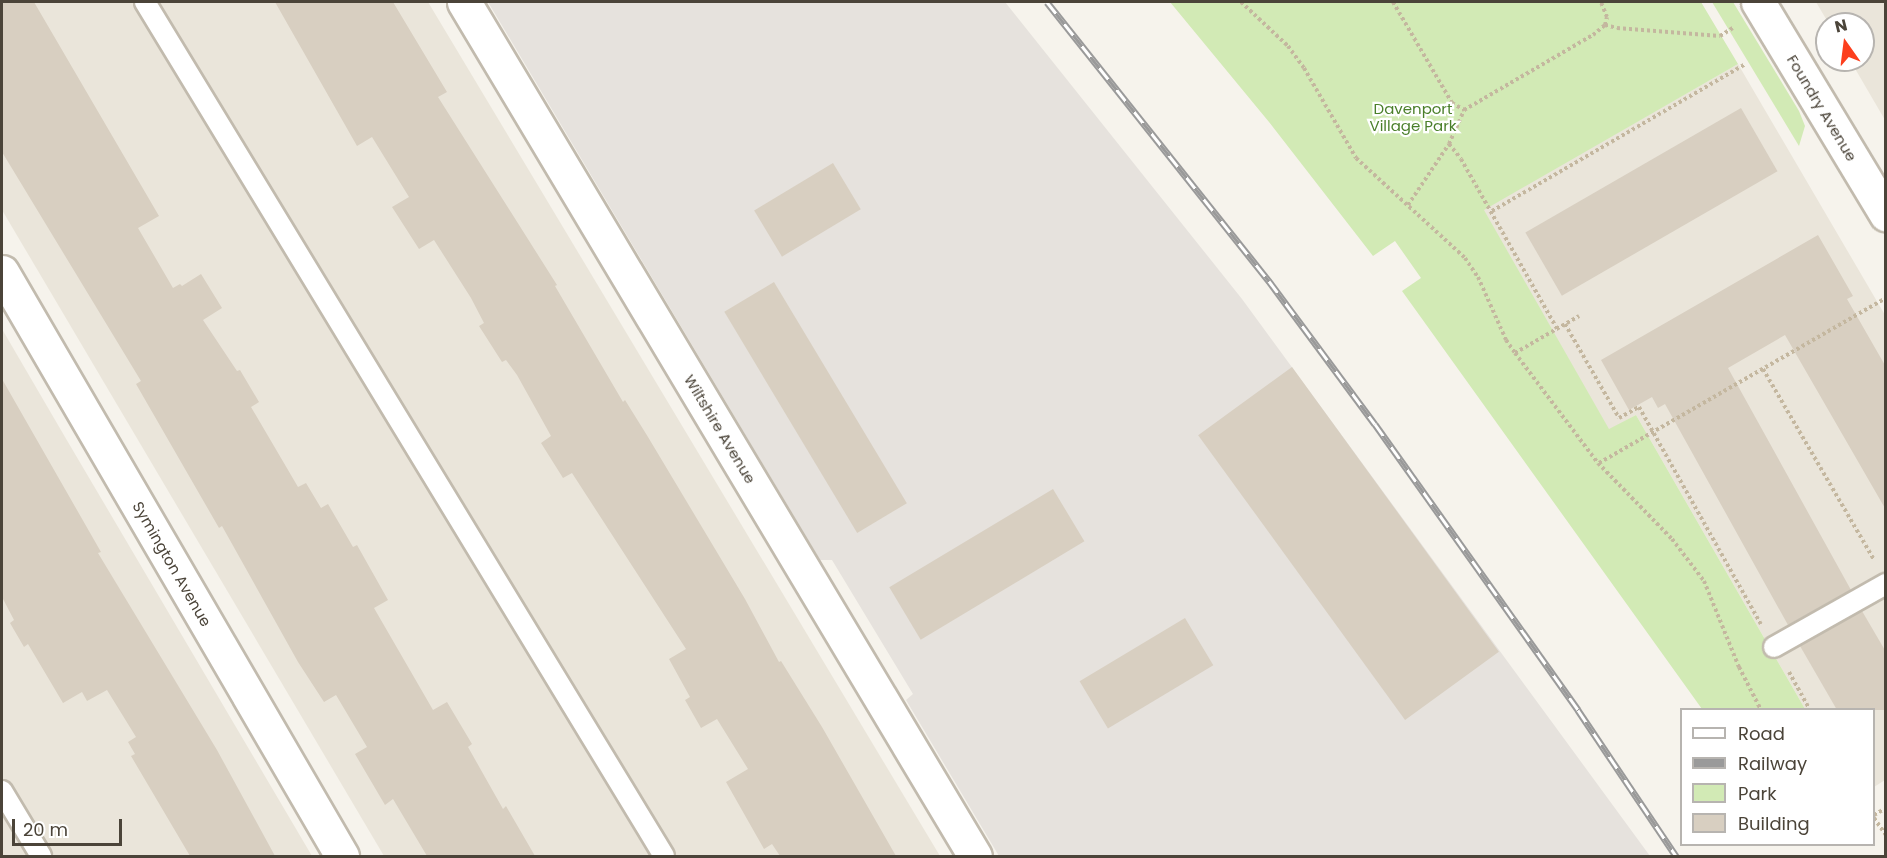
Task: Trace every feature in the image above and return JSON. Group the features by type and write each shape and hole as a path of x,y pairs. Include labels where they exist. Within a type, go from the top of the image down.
{"street":[{"name":"Wiltshire Avenue","path":"464,2 975,856"},
{"name":"Foundry Avenue","path":"1761,6 1886,214"},
{"name":"Symington Avenue","path":"2,272 342,856"}],"lane":[{"path":"145,2 664,856"},
{"path":"1774,647 1883,578"},
{"path":"2,791 41,856"}],"path":[{"path":"1241,2 1288,46 1304,68 1356,158 1465,258 1478,277 1506,340 1515,353 1598,463 1672,539 1704,581 1738,667 1760,708"},
{"path":"1393,2 1452,103 1464,110"},
{"path":"1407,205 1449,144 1464,110 1593,35 1605,25 1607,17 1601,2"},
{"path":"1605,25 1617,28 1720,36 1761,6"},
{"path":"1492,211 1746,64"},
{"path":"1449,144 1461,159 1492,211 1557,329"},
{"path":"1598,463 1884,299"},
{"path":"1515,353 1579,316"},
{"path":"1565,324 1619,418 1639,407 1809,708"},
{"path":"1763,369 1883,578"},
{"path":"1875,818 1886,835"}],"shaded area":[{"path":"2,2 428,2 940,856 384,856 2,210"},
{"path":"488,2 1005,2 1242,299 1650,856 999,856 906,700 913,694 832,560 820,560"},
{"path":"1816,2 1885,2 1885,120 1857,72 1875,72 1875,12 1822,12"},
{"path":"1738,64 1885,315 1885,780 1875,786 1875,708 1804,708 1636,415 1609,430 1483,209"},
{"path":"2,329 65,437 312,856 2,856"}],"green space":[{"name":"Davenport Village Park","path":"1170,2 1701,2 1738,64 1484,210 1609,429 1636,415 1804,708 1701,708 1402,291 1421,278 1395,241 1373,256 1269,122"},
{"path":"1712,2 1733,2 1799,111 1805,126 1799,146"}],"building":[{"path":"2,2 34,2 159,216 138,228 173,288 180,284 182,286 201,274 222,308 203,320 237,371 240,370 259,402 251,407 298,487 306,483 321,508 328,504 353,547 357,545 388,600 374,608 433,710 447,702 472,744 468,747 503,809 506,806 535,856 427,856 393,799 385,805 355,754 367,747 336,695 324,702 298,662 222,526 219,528 136,384 141,381 2,152"},
{"path":"275,2 393,2 447,92 438,97 557,285 555,286 623,402 625,400 648,437 745,599 779,662 781,661 822,727 896,856 780,856 772,844 764,849 726,782 748,769 717,719 701,728 685,700 690,697 669,659 686,649 572,473 563,478 541,443 551,436 517,375 506,360 502,362 479,326 484,323 471,298 434,240 419,249 392,207 409,197 372,137 357,146"},
{"path":"1741,108 1778,171 1562,296 1525,232"},
{"path":"833,163 861,209 782,257 754,210"},
{"path":"1818,235 1853,296 1847,299 1886,367 1886,510 1785,335 1728,368 1851,590 1788,625 1665,404 1658,408 1652,397 1629,410 1601,360"},
{"path":"774,282 907,503 857,533 724,312"},
{"path":"1292,367 1499,652 1405,720 1198,435"},
{"path":"2,379 101,552 98,553 217,750 275,856 190,856 131,756 135,754 128,742 136,737 107,690 87,701 82,692 63,703 28,644 24,647 10,623 14,620 2,597"},
{"path":"1053,489 1084,541 921,640 889,587"},
{"path":"1862,611 1886,652 1886,710 1836,708 1800,646"},
{"path":"1185,618 1213,665 1108,728 1080,681"}],"railway":[{"path":"1047,2 1269,281 1375,424 1578,710 1676,856"}]}
